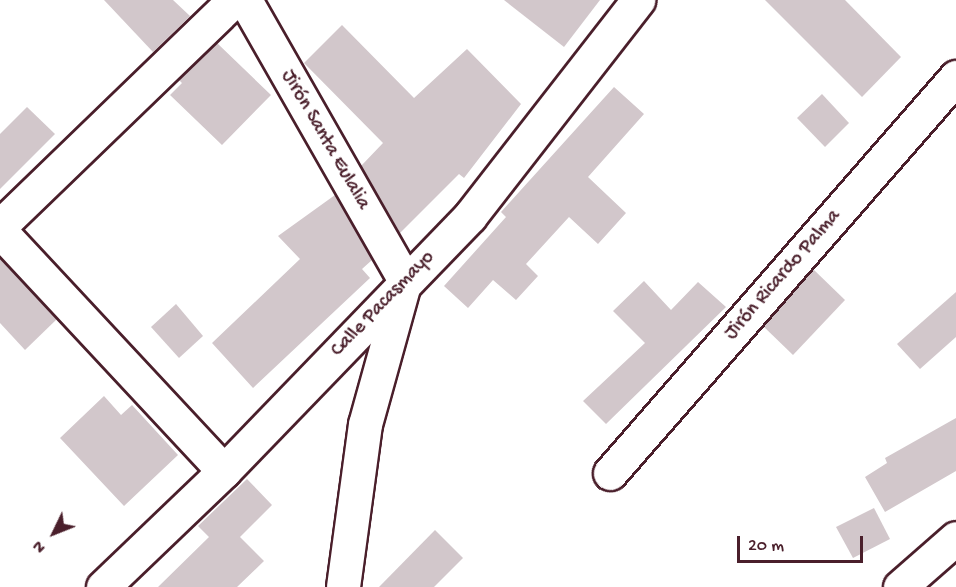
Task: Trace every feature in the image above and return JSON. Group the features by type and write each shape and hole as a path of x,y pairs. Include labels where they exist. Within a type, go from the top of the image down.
{"street":[{"path":"0,226 234,0"},
{"name":"Jirón Santa Eulalia","path":"245,0 405,280"},
{"name":"Calle Pacasmayo","path":"103,587 224,471 405,280 470,216 638,0"},
{"name":"Jirón Ricardo Palma","path":"610,473 956,77"},
{"path":"0,231 224,471"},
{"path":"344,587 365,424 405,280"},
{"path":"879,587 944,548"},
{"path":"900,587 944,548"}],"building":[{"path":"104,0 173,0 190,16 153,52"},
{"path":"504,0 600,0 564,47"},
{"path":"765,0 845,0 901,57 862,97"},
{"path":"342,25 414,98 467,49 521,104 464,178 459,174 400,233 361,166 383,143 304,63"},
{"path":"217,43 271,95 222,145 170,95 182,83 179,80"},
{"path":"614,87 644,114 588,177 626,213 598,244 569,217 526,264 538,276 516,300 493,280 468,308 444,286 506,217 501,212"},
{"path":"822,94 849,123 825,147 797,118"},
{"path":"27,107 55,134 0,189 0,134"},
{"path":"335,195 372,260 362,269 370,278 253,388 212,343 300,259 278,236"},
{"path":"0,258 57,319 25,350 0,323"},
{"path":"813,269 845,300 793,355 763,326"},
{"path":"644,281 671,310 698,282 726,307 606,424 583,401 645,343 613,311"},
{"path":"956,292 956,337 920,369 897,344"},
{"path":"176,304 203,336 179,358 151,327"},
{"path":"104,396 121,415 132,405 178,455 124,506 60,438"},
{"path":"956,418 956,471 885,512 865,477 887,463 885,458"},
{"path":"247,479 272,505 240,537 264,561 237,587 158,587 209,537 198,526"},
{"path":"874,508 890,539 853,558 836,527"},
{"path":"435,530 463,558 434,587 379,587"}]}
